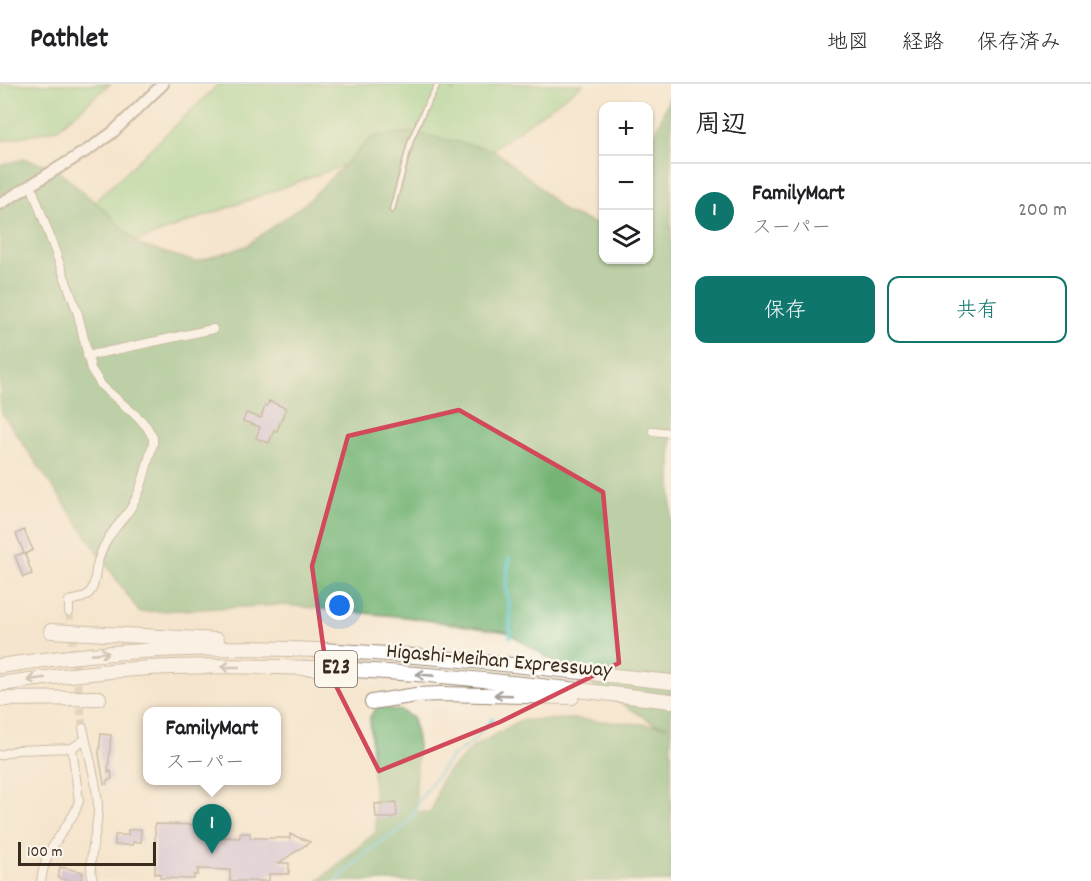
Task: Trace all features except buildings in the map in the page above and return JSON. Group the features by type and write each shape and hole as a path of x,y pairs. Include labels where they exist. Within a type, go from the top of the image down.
{"highway":[{"path":"51,631 315,646 355,652"},
{"name":"Higashi-Meihan Expressway","path":"0,666 49,658 112,652 178,649 289,649 355,652 520,666 671,682"},
{"name":"Higashi-Meihan Expressway","path":"0,684 170,667 290,667 363,670 498,681 669,701"},
{"path":"372,702 416,695 440,694 669,701"},
{"path":"0,699 99,698"}],"main road":[{"path":"0,204 112,133 163,84"}],"street":[{"path":"31,185 78,314 91,369 102,386 140,418 150,432 153,444 136,499 110,534 102,549 91,592 83,598 69,601 69,612"},
{"path":"87,356 213,329"},
{"path":"653,431 671,434"},
{"path":"83,728 98,807 98,823 90,868 93,881"},
{"path":"0,755 17,750 72,748 85,739"},
{"path":"41,881 49,852 78,805 72,748"}],"lane":[{"path":"392,210 411,140 438,84"}],"highlighted area":[{"path":"459,410 603,492 619,663 500,722 379,771 326,666 312,566 348,436"}],"green space":[{"path":"0,84 110,84 57,129 0,141"},
{"path":"219,84 447,84 453,91 459,84 583,84 479,159 369,156 112,250 83,213"},
{"path":"671,93 671,881 318,881 376,832 370,717 379,707 401,711 413,718 418,745 415,811 431,813 442,778 473,747 521,720 574,719 668,726 653,723 507,632 405,617 283,605 139,612 0,410 0,165 24,159 52,166 106,211 139,245 196,262 246,246 307,202 372,137 411,132 494,150 535,183 565,212 599,225 599,264 653,264 653,140"}],"waterway":[{"path":"509,558 506,587 510,611 510,637"},
{"path":"336,881 370,850 404,827 414,815 419,800 451,757 471,743 493,719"}],"tunnel":[{"path":"69,612 83,728"}],"place":[{"name":"FamilyMart","path":"212,854"}]}
